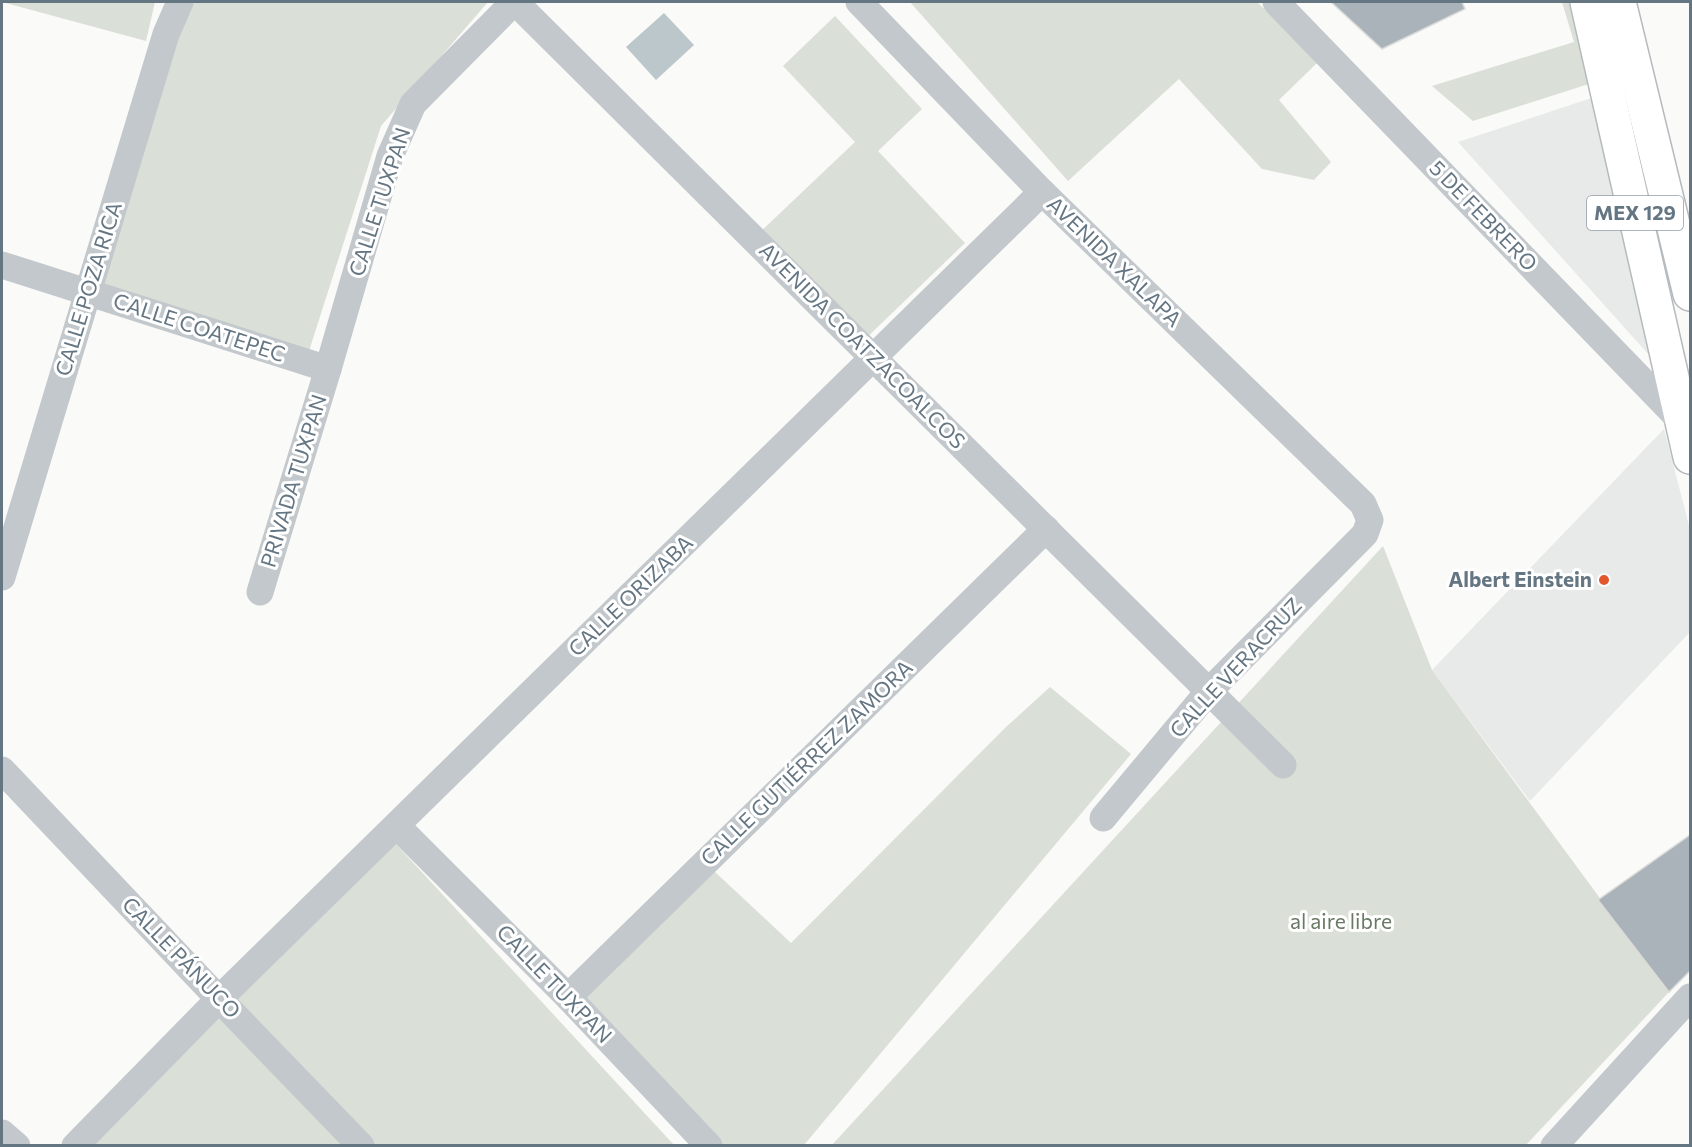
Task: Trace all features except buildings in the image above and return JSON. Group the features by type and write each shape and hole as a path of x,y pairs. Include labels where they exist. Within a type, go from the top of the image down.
{"main road":[{"name":"MEX 129","path":"1587,2 1687,427 1690,457"},
{"name":"MEX 129","path":"1619,2 1690,294"}],"street":[{"name":"CALLE POZA RICA","path":"2,577 166,34 180,2"},
{"name":"AVENIDA COATZACOALCOS","path":"514,2 1283,765"},
{"name":"CALLE TUXPAN","path":"328,369 390,156 413,104 514,2"},
{"name":"AVENIDA XALAPA","path":"859,2 1042,192 1363,504 1370,520"},
{"name":"5 DE FEBRERO","path":"1276,2 1687,427"},
{"name":"CALLE ORIZABA","path":"75,1146 219,999 1042,192"},
{"name":"CALLE COATEPEC","path":"2,265 328,369"},
{"name":"PRIVADA TUXPAN","path":"260,592 328,369"},
{"name":"CALLE VERACRUZ","path":"1103,818 1209,691 1365,534 1370,520"},
{"name":"CALLE GUTIÉRREZ ZAMORA","path":"568,997 1046,529"},
{"name":"CALLE PÁNUCO","path":"2,770 362,1146"},
{"name":"CALLE TUXPAN","path":"397,826 568,997 709,1146"},
{"path":"1554,1146 1690,997"},
{"path":"2,1133 17,1146"}],"shaded area":[{"path":"664,13 694,45 656,80 626,47"},
{"path":"1601,95 1658,365 1458,142"},
{"name":"Albert Einstein","path":"1664,429 1690,529 1690,632 1530,801 1432,670"}],"green space":[{"path":"2,2 155,2 146,41"},
{"path":"168,2 488,2 381,126 309,351 87,293"},
{"path":"910,2 1257,2 1318,62 1279,100 1331,162 1314,180 1262,169 1179,79 1068,181"},
{"path":"1562,2 1575,2 1595,82 1473,121 1432,86 1574,42"},
{"path":"835,16 922,109 878,151 965,243 860,344 757,235 855,142 783,66"},
{"name":"al aire libre","path":"1383,546 1432,670 1669,992 1526,1145 831,1146"},
{"path":"1050,687 1131,754 804,1145 718,1145 571,990 698,856 791,943 1005,728"},
{"path":"395,843 674,1145 83,1146"}],"place":[{"name":"Albert Einstein","path":"1604,580"}]}
